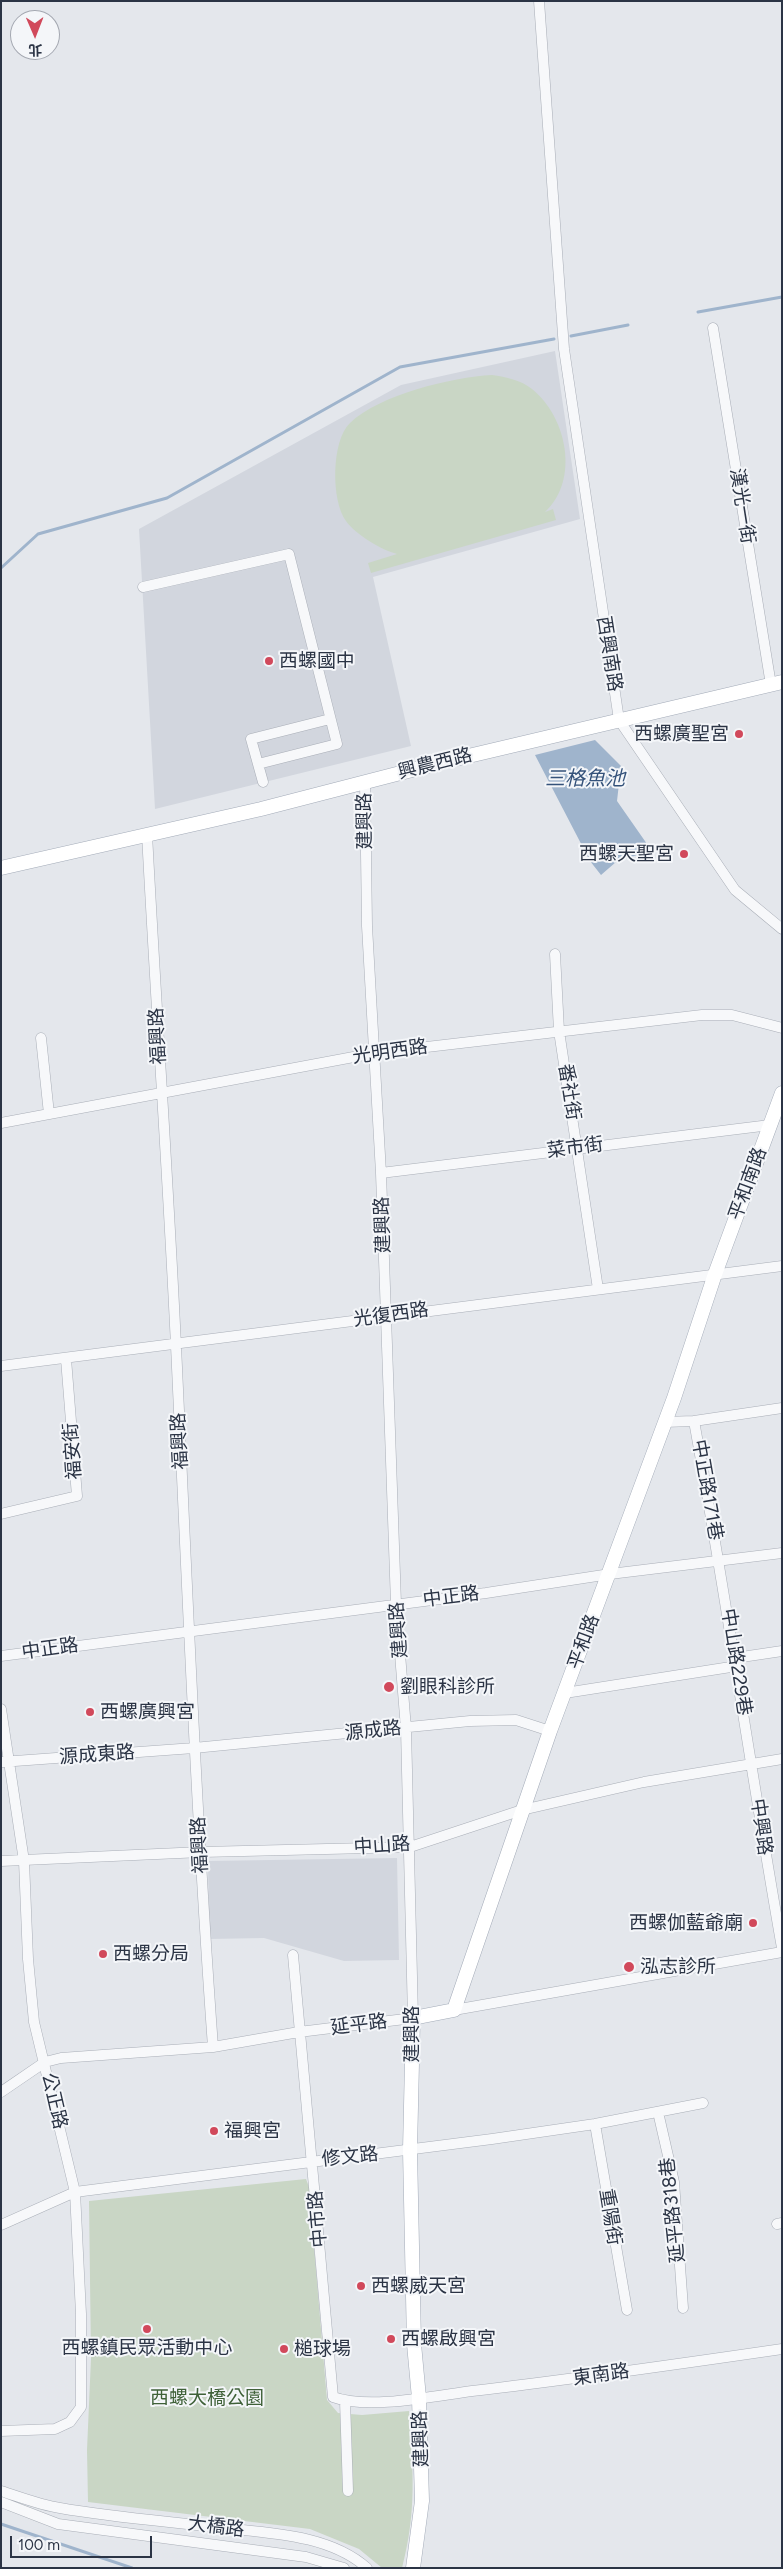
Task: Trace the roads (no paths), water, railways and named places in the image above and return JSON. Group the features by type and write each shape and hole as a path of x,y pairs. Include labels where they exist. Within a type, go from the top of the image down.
{"main road":[{"name":"興農西路","path":"1,868 261,809 365,781 776,683"},
{"name":"平和南路","path":"715,1274 782,1093"},
{"name":"平和路","path":"454,2010 550,1731 674,1398 715,1274"},
{"name":"延平路","path":"413,2018 454,2010"},
{"name":"建興路","path":"413,2018 410,2150 414,2344 419,2398 422,2501 413,2568"}],"street":[{"name":"西興南路","path":"539,1 562,324 577,446 619,720 735,890 782,929"},
{"name":"漢光一街","path":"712,328 776,683"},
{"path":"143,587 289,554 337,744 258,764"},
{"path":"263,782 251,739 330,720"},
{"name":"建興路","path":"365,781 367,926 381,1173 396,1604 406,1729 413,2018"},
{"name":"福興路","path":"147,834 176,1344 194,1748 202,1852 202,1901 213,2047"},
{"name":"番社街","path":"555,954 559,1031 598,1289"},
{"name":"光明西路","path":"1,1123 375,1053 702,1014 732,1015 782,1028"},
{"path":"42,1038 49,1114"},
{"name":"菜市街","path":"381,1173 770,1125"},
{"name":"光復西路","path":"1,1366 782,1266"},
{"name":"福安街","path":"1,1514 77,1496 66,1358"},
{"path":"664,1422 694,1421 782,1408"},
{"name":"中正路171巷","path":"694,1421 720,1560"},
{"name":"中正路","path":"1,1656 610,1574 782,1553"},
{"name":"中山路229巷","path":"720,1560 752,1764"},
{"path":"565,1693 736,1662 782,1651"},
{"name":"公正路","path":"1,1709 5,1761 24,1861 28,1958 34,2022 75,2192 81,2314 81,2407 70,2422 55,2429 1,2431"},
{"name":"源成路","path":"194,1748 406,1729 470,1721 516,1720 550,1731"},
{"name":"源成東路","path":"5,1761 194,1748"},
{"name":"中山路","path":"1,1861 202,1852 410,1847 522,1810 644,1782 782,1760"},
{"name":"中興路","path":"752,1764 764,1855 782,1948"},
{"name":"延平路","path":"454,2010 782,1952"},
{"name":"中市路","path":"293,1955 333,2396 345,2401"},
{"name":"延平路","path":"1,2092 45,2062 61,2058 213,2047 299,2032 413,2018"},
{"name":"修文路","path":"1,2225 75,2192 410,2150 595,2124 703,2103"},
{"name":"延平路318巷","path":"658,2112 674,2182 683,2308"},
{"name":"重陽街","path":"595,2124 627,2310"},
{"name":"東南路","path":"419,2398 587,2378 782,2349"},
{"path":"348,2491 345,2401 372,2402 419,2398"},
{"name":"大橋路","path":"1,2491 58,2508 244,2530 308,2540 337,2549 356,2558 367,2568"},
{"name":"大橋路","path":"1,2502 13,2509 58,2524 306,2556 344,2568"}],"water":[{"name":"三格魚池","path":"595,740 621,766 617,801 647,844 646,852 616,862 601,875 590,861 535,755"}],"waterway":[{"path":"698,312 782,297"},
{"path":"571,336 628,325"},
{"path":"1,568 38,534 167,498 400,367 554,339"},
{"path":"1,2524 132,2568"}],"place":[{"name":"西螺國中","path":"269,661"},
{"name":"西螺廣聖宮","path":"739,734"},
{"name":"西螺天聖宮","path":"684,854"},
{"name":"劉眼科診所","path":"389,1687"},
{"name":"西螺廣興宮","path":"90,1712"},
{"name":"西螺伽藍爺廟","path":"753,1923"},
{"name":"西螺分局","path":"103,1954"},
{"name":"泓志診所","path":"629,1967"},
{"name":"福興宮","path":"214,2131"},
{"name":"西螺威天宮","path":"361,2286"},
{"name":"西螺鎮民眾活動中心","path":"147,2329"},
{"name":"西螺啟興宮","path":"391,2339"},
{"name":"槌球場","path":"284,2349"}],"park label":[{"name":"西螺大橋公園","path":"207,2398"}]}
